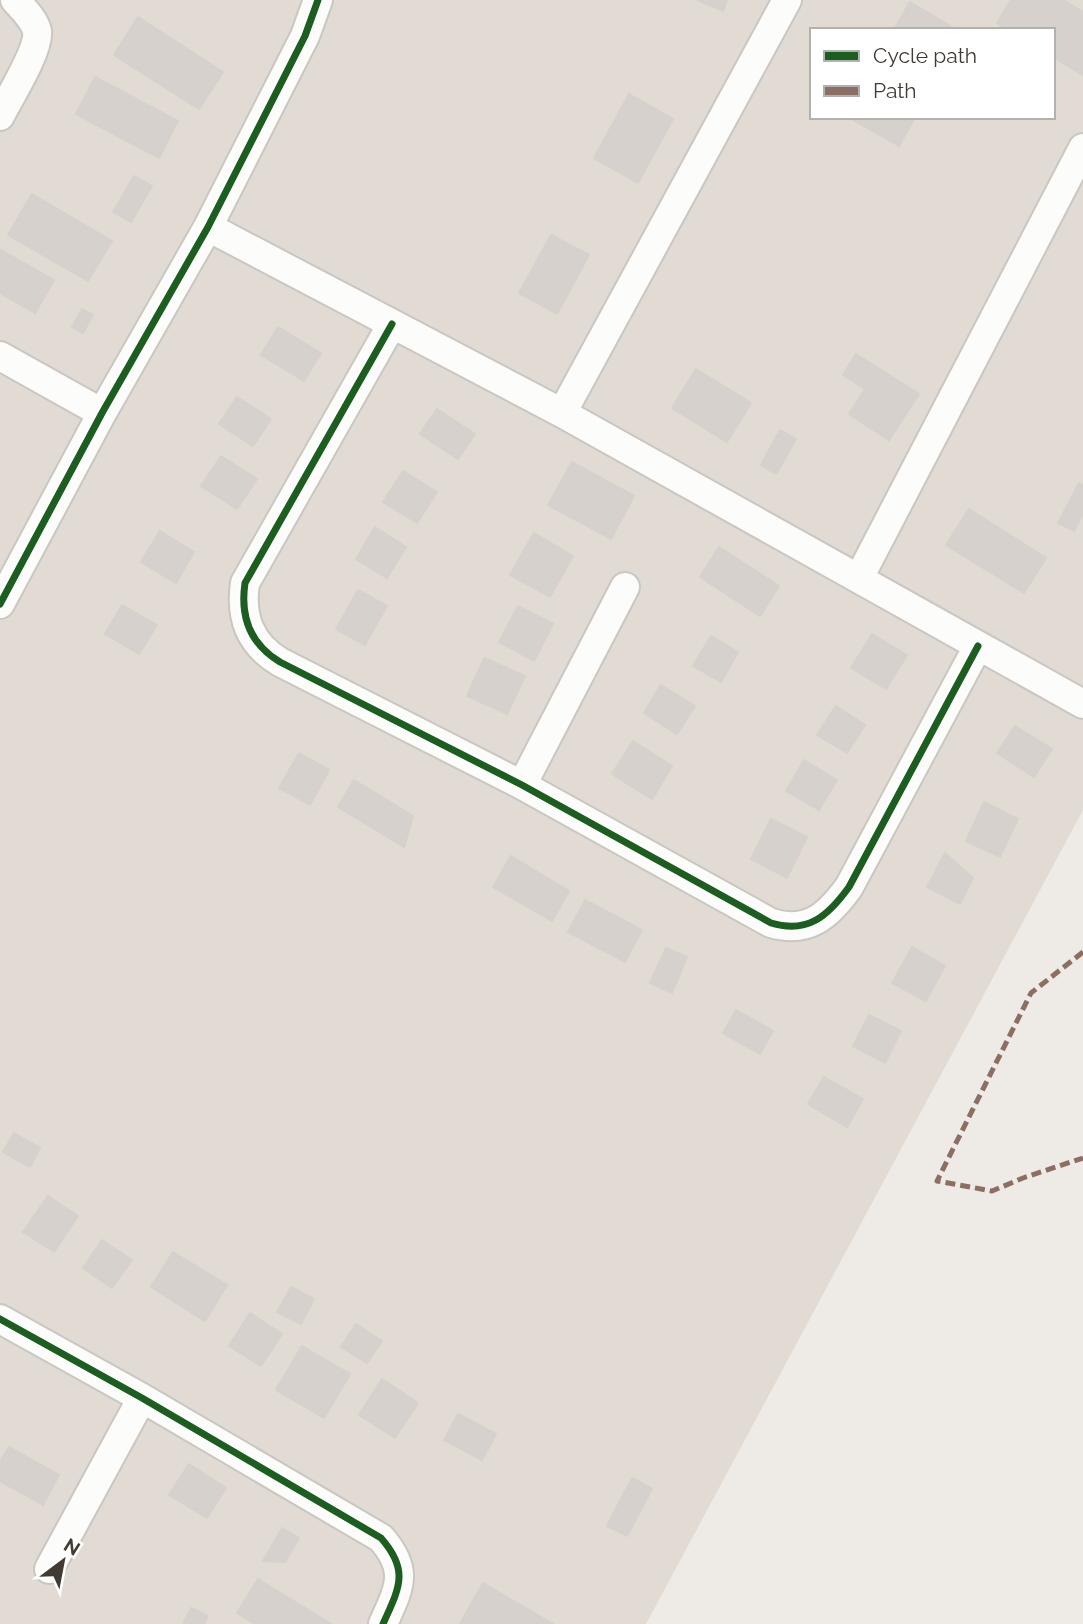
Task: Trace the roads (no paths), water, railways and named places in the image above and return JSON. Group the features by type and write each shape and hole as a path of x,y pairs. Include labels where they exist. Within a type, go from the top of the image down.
{"street":[{"path":"0,116 31,55 38,34 35,24 15,0"},
{"path":"0,604 102,413 208,227 305,36 318,0"},
{"path":"562,413 787,0"},
{"path":"859,578 1083,148"},
{"path":"208,227 562,413 1083,704"},
{"path":"392,324 249,574 243,593 245,620 254,639 270,656 280,662 522,785 771,923 794,928 821,917 849,887 978,646"},
{"path":"0,356 102,413"},
{"path":"522,785 625,587"},
{"path":"0,1319 142,1398 381,1538 398,1561 401,1577 383,1624"},
{"path":"49,1569 142,1398"}]}
